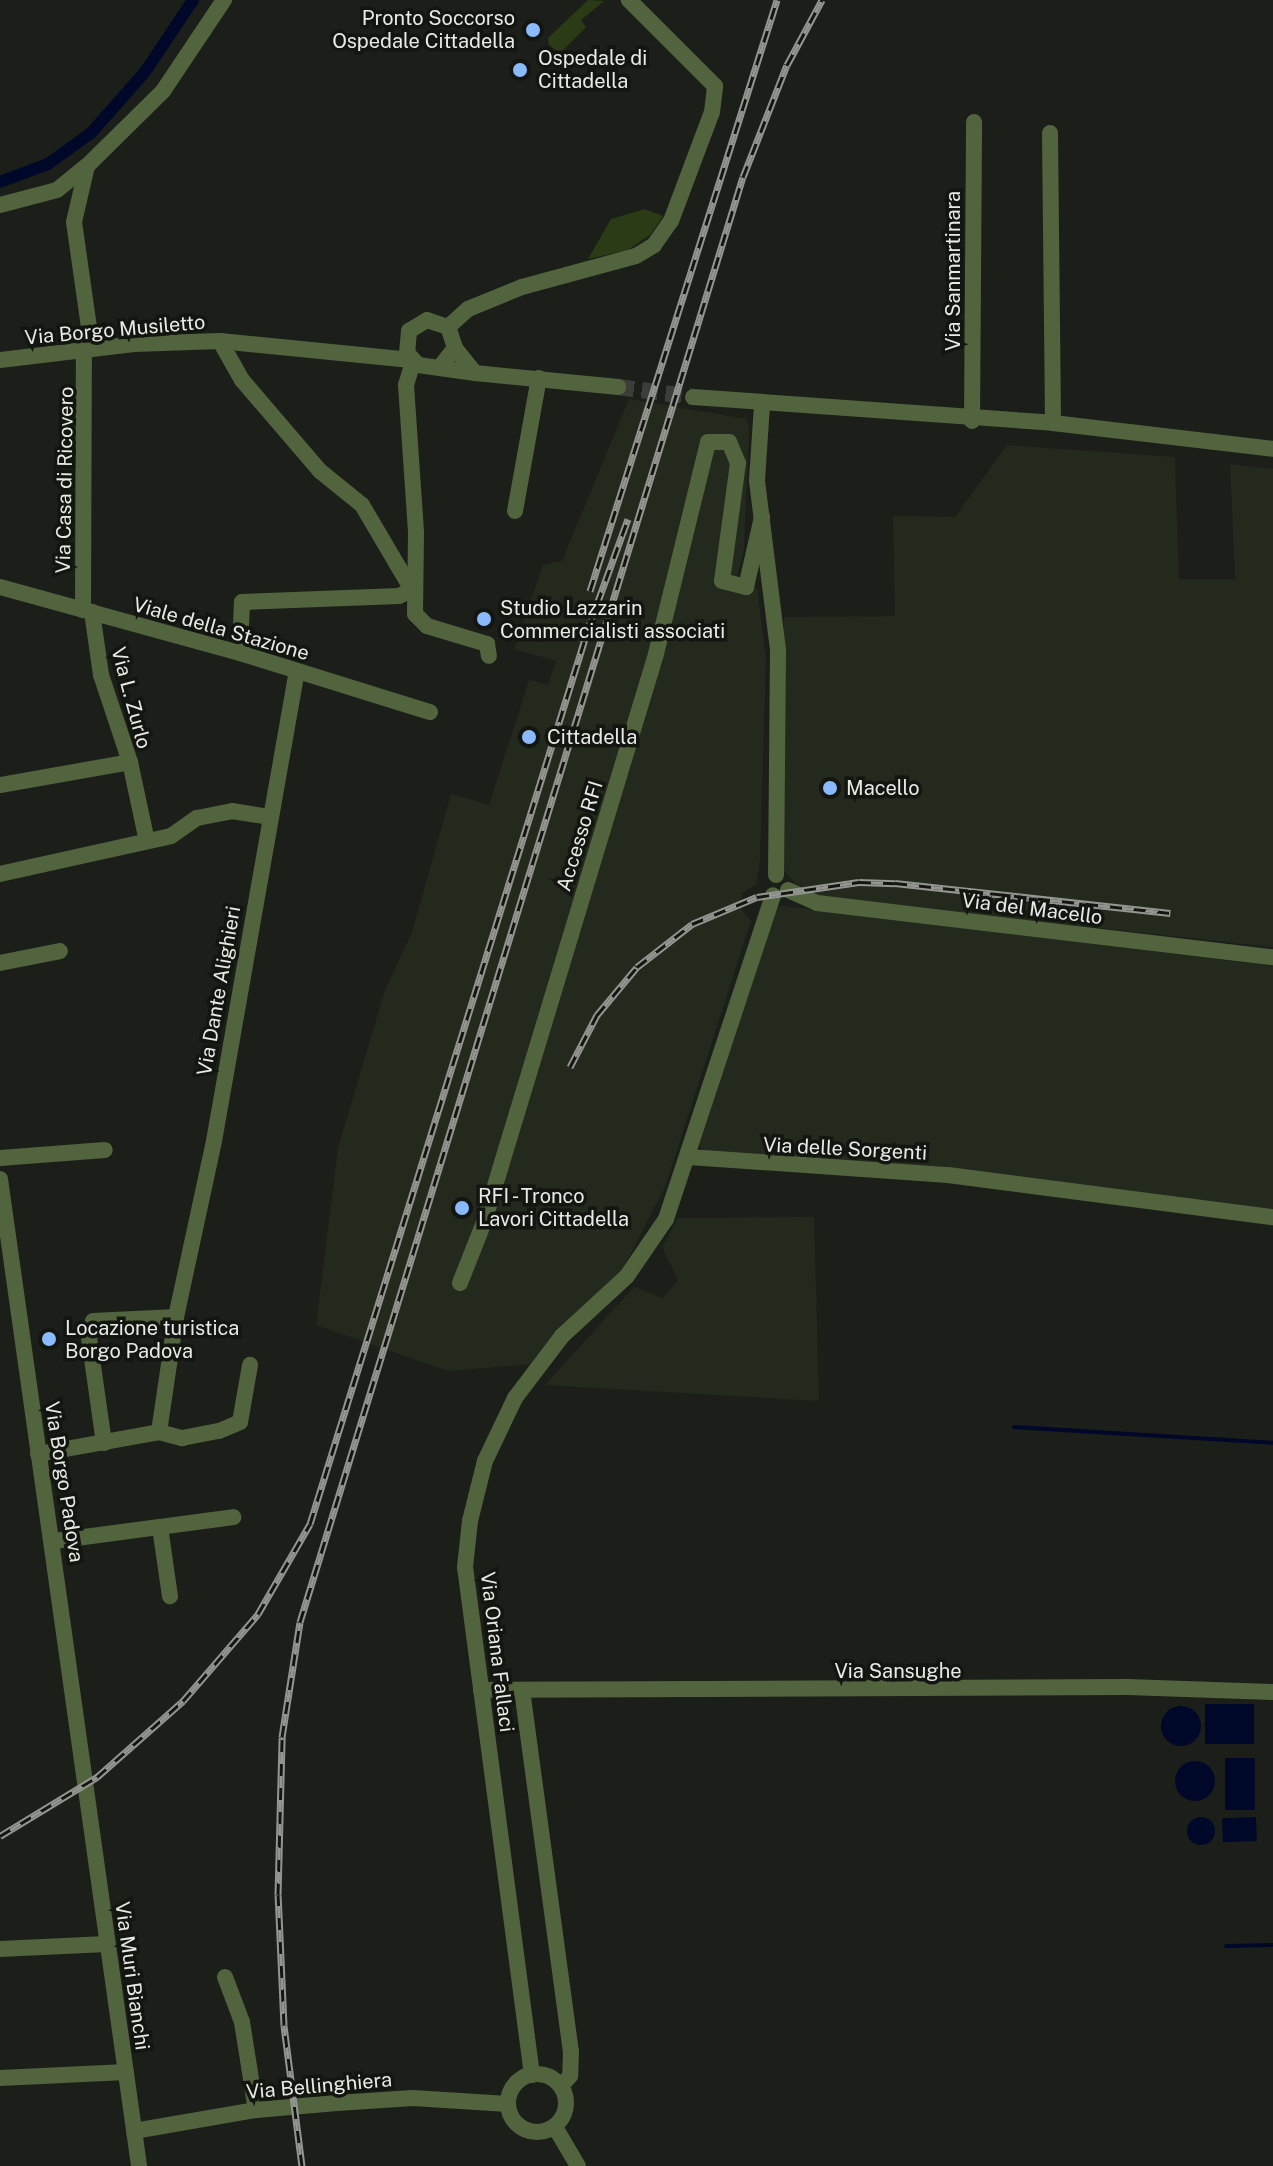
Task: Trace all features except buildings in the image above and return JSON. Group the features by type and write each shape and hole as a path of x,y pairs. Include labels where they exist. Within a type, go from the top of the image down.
{"street":[{"path":"0,205 57,190 87,166 163,91 224,0"},
{"path":"448,327 468,309 522,287 636,256 654,245 671,221 712,112 715,86 629,0"},
{"name":"Via Sanmartinara","path":"972,421 974,122"},
{"path":"1050,133 1053,423"},
{"name":"Via Casa di Ricovero","path":"87,166 74,222 88,349 89,615"},
{"path":"378,356 407,338 420,322 435,320 448,327 455,348 475,373"},
{"path":"407,338 412,361 406,385 416,533 412,590 415,614 427,626 487,644 489,656"},
{"path":"220,341 242,380 301,448 362,505 412,590"},
{"name":"Via Borgo Musiletto","path":"0,360 88,349 220,341 412,361"},
{"path":"440,367 455,348"},
{"path":"412,361 429,369 440,367 618,387"},
{"path":"515,511 539,378"},
{"path":"693,397 972,421 1053,423 1273,449"},
{"path":"689,1157 787,879 776,875 778,650 757,481 762,405"},
{"name":"Accesso RFI","path":"460,1283 484,1222 652,668 703,449 715,439 729,442 738,463 722,581 746,585 762,517"},
{"name":"Viale della Stazione","path":"0,587 89,615 240,653 430,712"},
{"path":"240,653 242,602 399,596 412,590"},
{"name":"Via L. Zurlo","path":"0,785 130,762 101,675 89,615"},
{"name":"Via Dante Alighieri","path":"159,1432 176,1317 214,1141 297,672"},
{"path":"130,762 147,841"},
{"path":"0,874 171,836 197,818 232,811 270,817"},
{"name":"Via del Macello","path":"780,892 817,903 1273,957"},
{"path":"0,963 60,951"},
{"path":"0,1158 105,1150"},
{"name":"Via delle Sorgenti","path":"689,1157 948,1175 1273,1217"},
{"name":"Via Oriana Fallaci","path":"532,2075 465,1567 485,1461 515,1398 541,1360 647,1251 666,1219 689,1157"},
{"name":"Via Borgo Padova","path":"0,1179 7,1268 54,1541 88,1791"},
{"path":"104,1443 89,1338 93,1321 176,1317"},
{"path":"38,1454 159,1432 182,1438 240,1422 250,1365"},
{"path":"54,1541 233,1517"},
{"path":"160,1527 170,1596"},
{"name":"Via Sansughe","path":"481,1690 1127,1687 1273,1692"},
{"path":"522,1690 571,2052 570,2076 561,2086"},
{"name":"Via Muri Bianchi","path":"88,1791 139,2166"},
{"path":"0,1949 107,1944"},
{"path":"225,1977 242,2022 256,2110"},
{"path":"0,2078 126,2072"},
{"path":"532,2075 561,2086 566,2107 555,2127 537,2132 525,2129 512,2116 508,2104 515,2085 532,2075"},
{"name":"Via Bellinghiera","path":"134,2131 256,2110 413,2098 508,2104"},
{"path":"555,2127 578,2166"}],"shaded area":[{"path":"629,399 747,419 744,548 736,582 757,588 766,658 760,860 756,885 742,893 742,910 751,921 665,1187 613,1288 546,1363 448,1371 316,1325 338,1148 385,990 412,932 451,794 489,805 529,680 548,685 556,661 514,649 543,565 562,561"},
{"path":"1007,445 1175,457 1179,579 1235,579 1230,464 1273,469 1273,947 826,898 795,883 782,868 784,617 895,616 893,516 955,517"},
{"path":"775,905 1273,966 1273,1217 708,1156 699,1146"},
{"path":"814,1217 819,1401 545,1385 634,1287 663,1298 678,1280 662,1247 678,1218"}],"green space":[{"path":"588,0 604,1 581,20 586,27 560,53 549,45 548,38"},
{"path":"645,209 663,216 651,234 628,250 588,259 611,219"}],"water":[{"path":"1205,1704 1254,1704 1254,1744 1205,1744"},
{"path":"1181,1706 1195,1712 1201,1726 1195,1740 1181,1746 1167,1740 1161,1726 1167,1712"},
{"path":"1225,1758 1255,1758 1255,1810 1225,1810"},
{"path":"1195,1761 1209,1767 1215,1781 1209,1795 1195,1801 1181,1795 1175,1781 1181,1767"},
{"path":"1201,1817 1211,1821 1215,1831 1211,1841 1201,1845 1191,1841 1187,1831 1191,1821"},
{"path":"1256,1817 1257,1841 1223,1842 1222,1818"}],"waterway":[{"path":"0,182 48,164 91,133 145,72 193,0"},
{"path":"1014,1427 1273,1443"},
{"path":"1226,1946 1273,1945"}],"tunnel":[{"path":"618,387 693,397"}],"railway":[{"path":"590,591 777,0"},
{"path":"302,2166 284,2025 278,1895 282,1737 300,1622 743,177 787,65 822,0"},
{"path":"0,1836 97,1777 183,1701 258,1614 310,1524 589,626 628,519"},
{"path":"570,1067 597,1015 637,967 692,924 757,897 859,882 895,883 1170,913"}],"place":[{"name":"Pronto Soccorso Ospedale Cittadella","path":"533,30"},
{"name":"Ospedale di Cittadella","path":"520,70"},
{"name":"Studio Lazzarin Commercialisti associati","path":"484,619"},
{"name":"Cittadella","path":"529,737"},
{"name":"Macello","path":"830,788"},
{"name":"RFI - Tronco Lavori Cittadella","path":"462,1208"},
{"name":"Locazione turistica Borgo Padova","path":"49,1339"}]}
